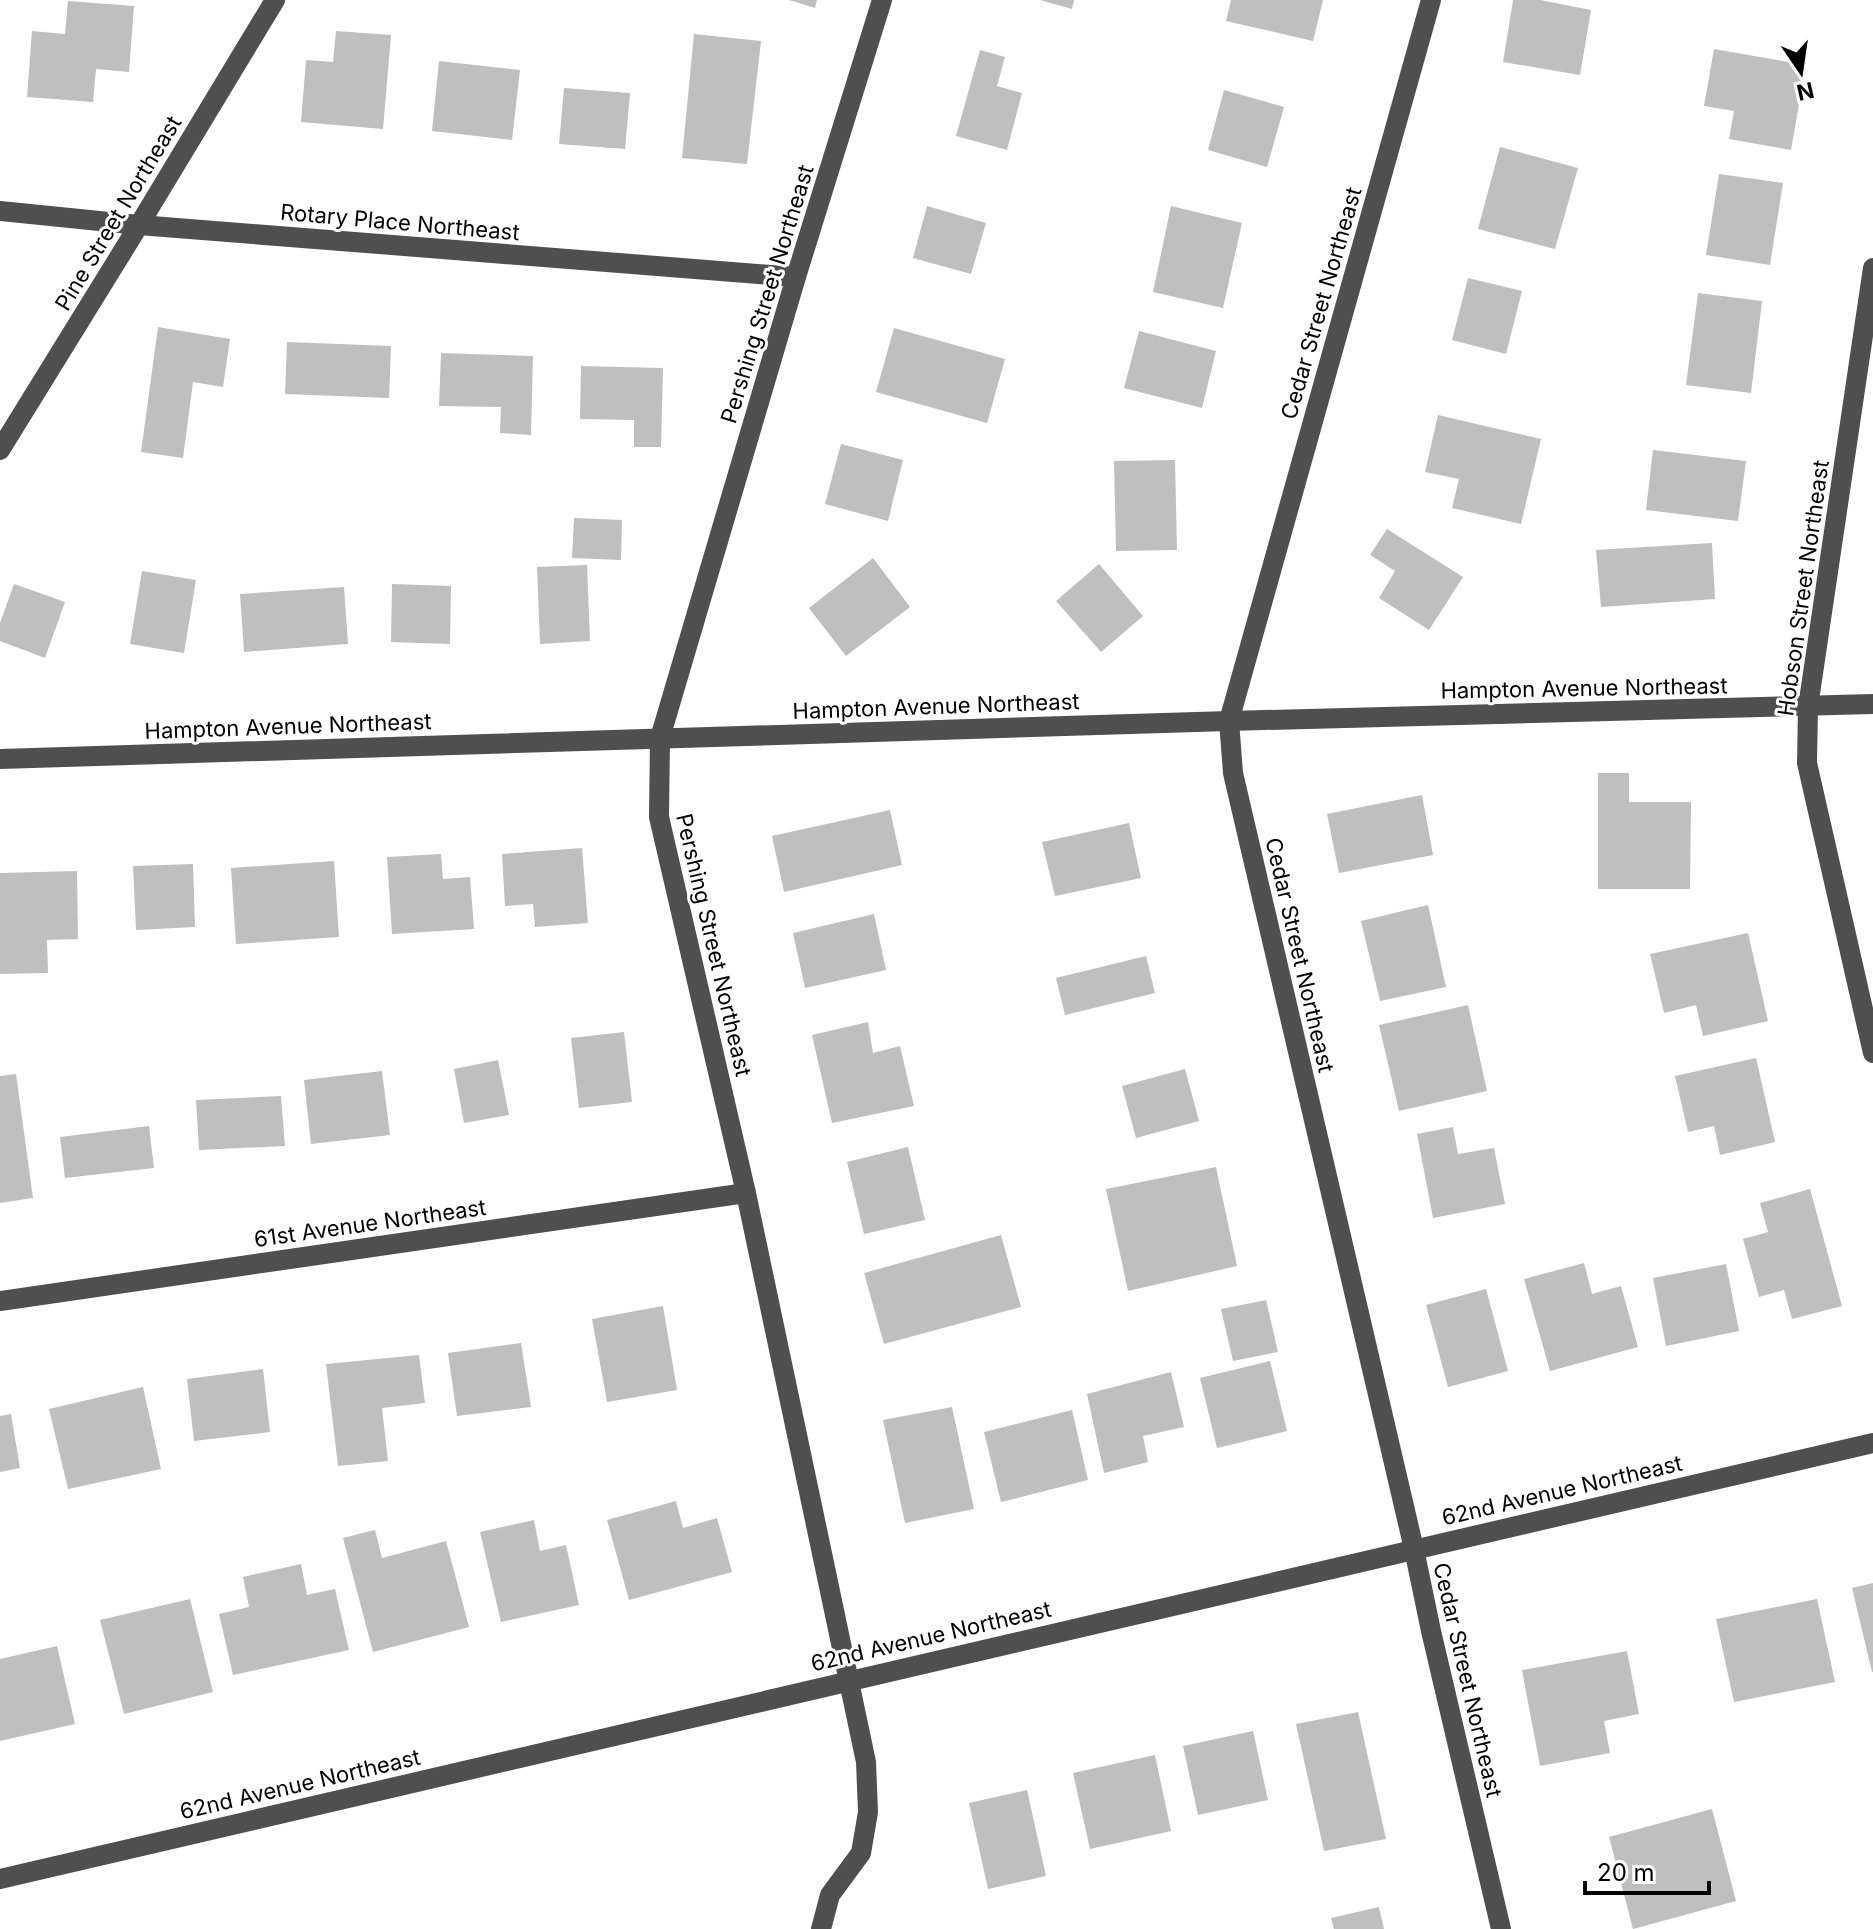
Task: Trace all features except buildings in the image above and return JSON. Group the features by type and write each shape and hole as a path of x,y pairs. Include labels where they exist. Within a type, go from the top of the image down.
{"street":[{"name":"Pine Street Northeast","path":"0,450 275,0"},
{"name":"Pershing Street Northeast","path":"821,1929 830,1895 861,1853 868,1812 866,1762 746,1193 659,817 660,738 796,277 882,0"},
{"name":"Cedar Street Northeast","path":"1431,0 1229,721 1233,773 1501,1929"},
{"name":"Rotary Place Northeast","path":"0,211 139,225 796,277"},
{"name":"Hobson Street Northeast","path":"1873,268 1808,707 1807,763 1873,1053"},
{"name":"Hampton Avenue Northeast","path":"0,759 1873,704"},
{"name":"61st Avenue Northeast","path":"0,1301 746,1193"},
{"name":"62nd Avenue Northeast","path":"0,1879 1873,1443"}]}
